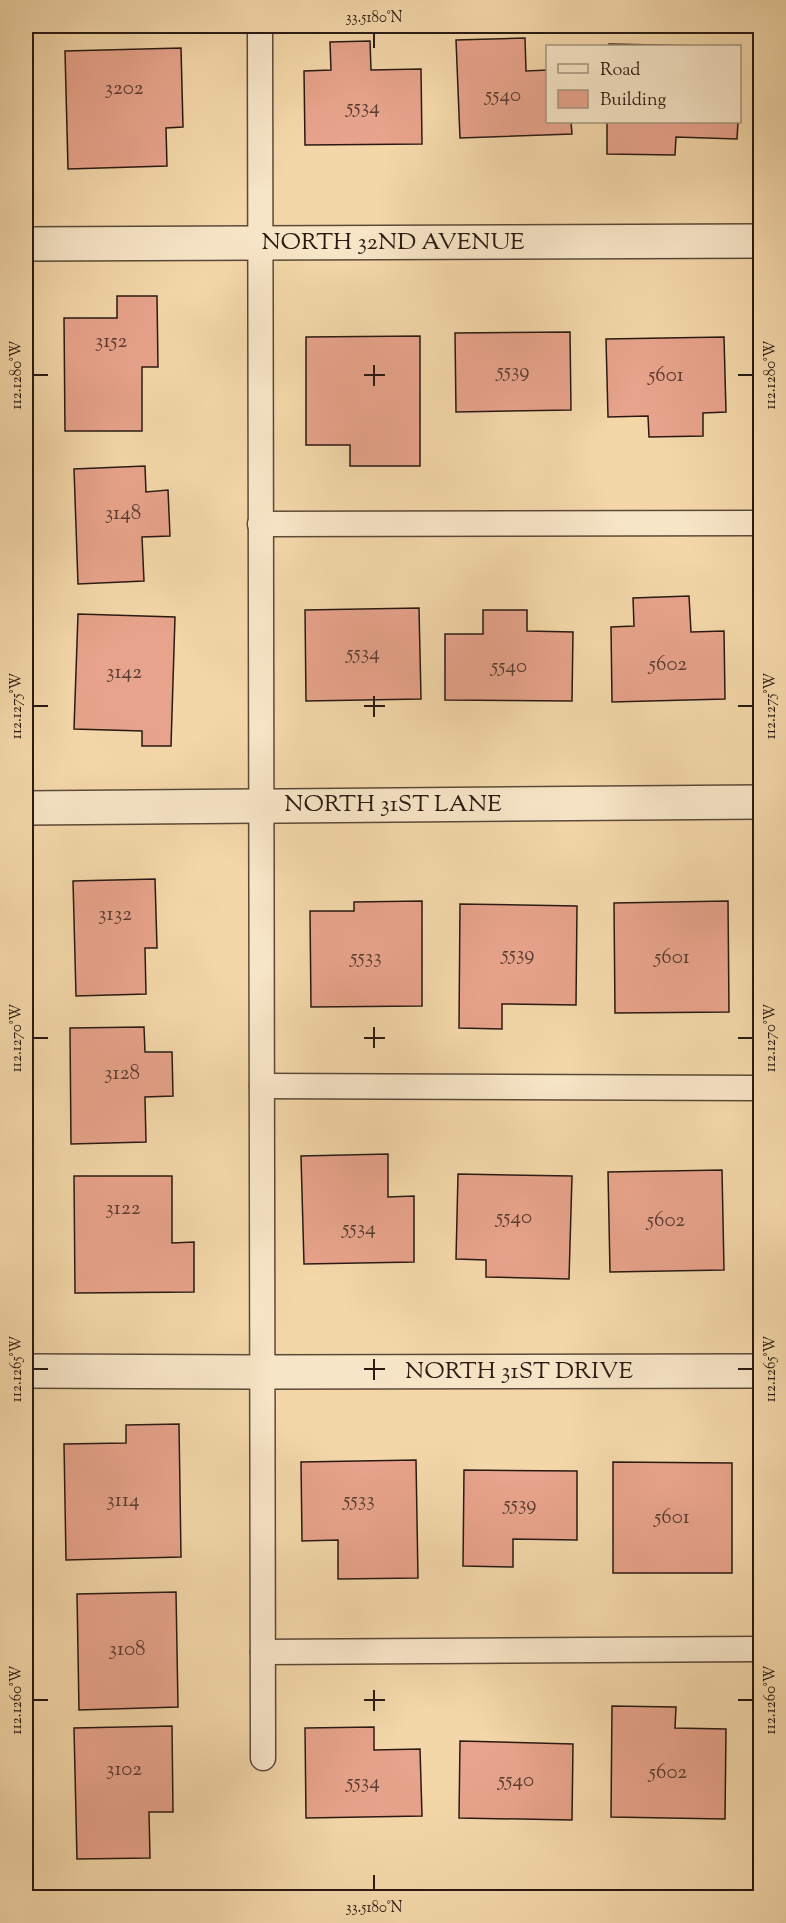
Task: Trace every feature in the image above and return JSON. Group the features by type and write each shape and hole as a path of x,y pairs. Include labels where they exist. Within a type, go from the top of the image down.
{"street":[{"name":"NORTH 32ND AVENUE","path":"26,244 760,241"},
{"name":"NORTH 31ST LANE","path":"26,808 760,802"},
{"name":"NORTH 31ST DRIVE","path":"26,1371 760,1371"}],"lane":[{"path":"260,26 263,1758"},
{"path":"260,524 760,523"},
{"path":"262,1086 760,1088"},
{"path":"263,1652 760,1649"}],"building":[{"path":"759,37 760,37 760,111"},
{"path":"525,38 526,71 546,70 546,123 571,123 572,134 460,138 456,40"},
{"path":"370,41 371,70 421,69 422,144 305,145 304,71 331,70 330,42"},
{"path":"609,44 657,45 609,45"},
{"path":"181,48 183,127 166,128 167,166 68,169 65,51"},
{"path":"607,123 738,123 737,139 676,137 675,155 607,154"},
{"path":"117,296 157,296 158,367 142,367 142,431 65,431 64,318 117,318"},
{"path":"570,332 571,410 456,412 455,333"},
{"path":"420,336 420,466 350,466 350,445 306,445 306,337"},
{"path":"724,337 726,412 703,413 703,436 649,437 648,416 608,417 606,339"},
{"path":"145,466 146,492 168,490 170,536 142,537 144,581 78,584 74,469"},
{"path":"689,596 691,632 724,631 725,699 612,702 611,627 634,626 633,598"},
{"path":"419,608 421,699 306,701 305,610"},
{"path":"483,610 527,610 527,631 573,632 572,701 445,700 445,634 483,634"},
{"path":"78,614 175,617 171,746 142,746 142,731 74,729"},
{"path":"155,879 157,948 145,948 146,994 76,996 73,881"},
{"path":"422,901 422,1006 311,1007 310,911 354,911 354,902"},
{"path":"728,901 729,1012 615,1013 614,903"},
{"path":"460,904 577,906 576,1005 502,1004 502,1029 459,1028"},
{"path":"144,1027 145,1052 172,1052 173,1096 145,1097 146,1142 71,1144 70,1028"},
{"path":"388,1154 388,1197 414,1196 414,1262 304,1264 301,1156"},
{"path":"722,1170 724,1270 610,1272 608,1172"},
{"path":"458,1174 572,1176 569,1279 486,1277 486,1260 456,1259"},
{"path":"74,1176 172,1176 172,1243 194,1242 194,1292 75,1293"},
{"path":"760,1194 760,1262 759,1262"},
{"path":"179,1424 181,1557 66,1560 64,1444 126,1443 126,1425"},
{"path":"416,1460 418,1578 338,1579 338,1540 302,1541 301,1462"},
{"path":"613,1462 732,1463 732,1573 613,1573"},
{"path":"464,1470 577,1471 577,1540 513,1539 513,1567 463,1566"},
{"path":"176,1592 178,1707 79,1710 77,1594"},
{"path":"612,1706 676,1707 675,1728 726,1729 725,1819 611,1817"},
{"path":"172,1726 173,1812 149,1812 150,1858 77,1859 74,1728"},
{"path":"374,1727 374,1750 420,1749 422,1816 306,1818 305,1728"},
{"path":"460,1741 573,1744 572,1820 459,1818"}]}
